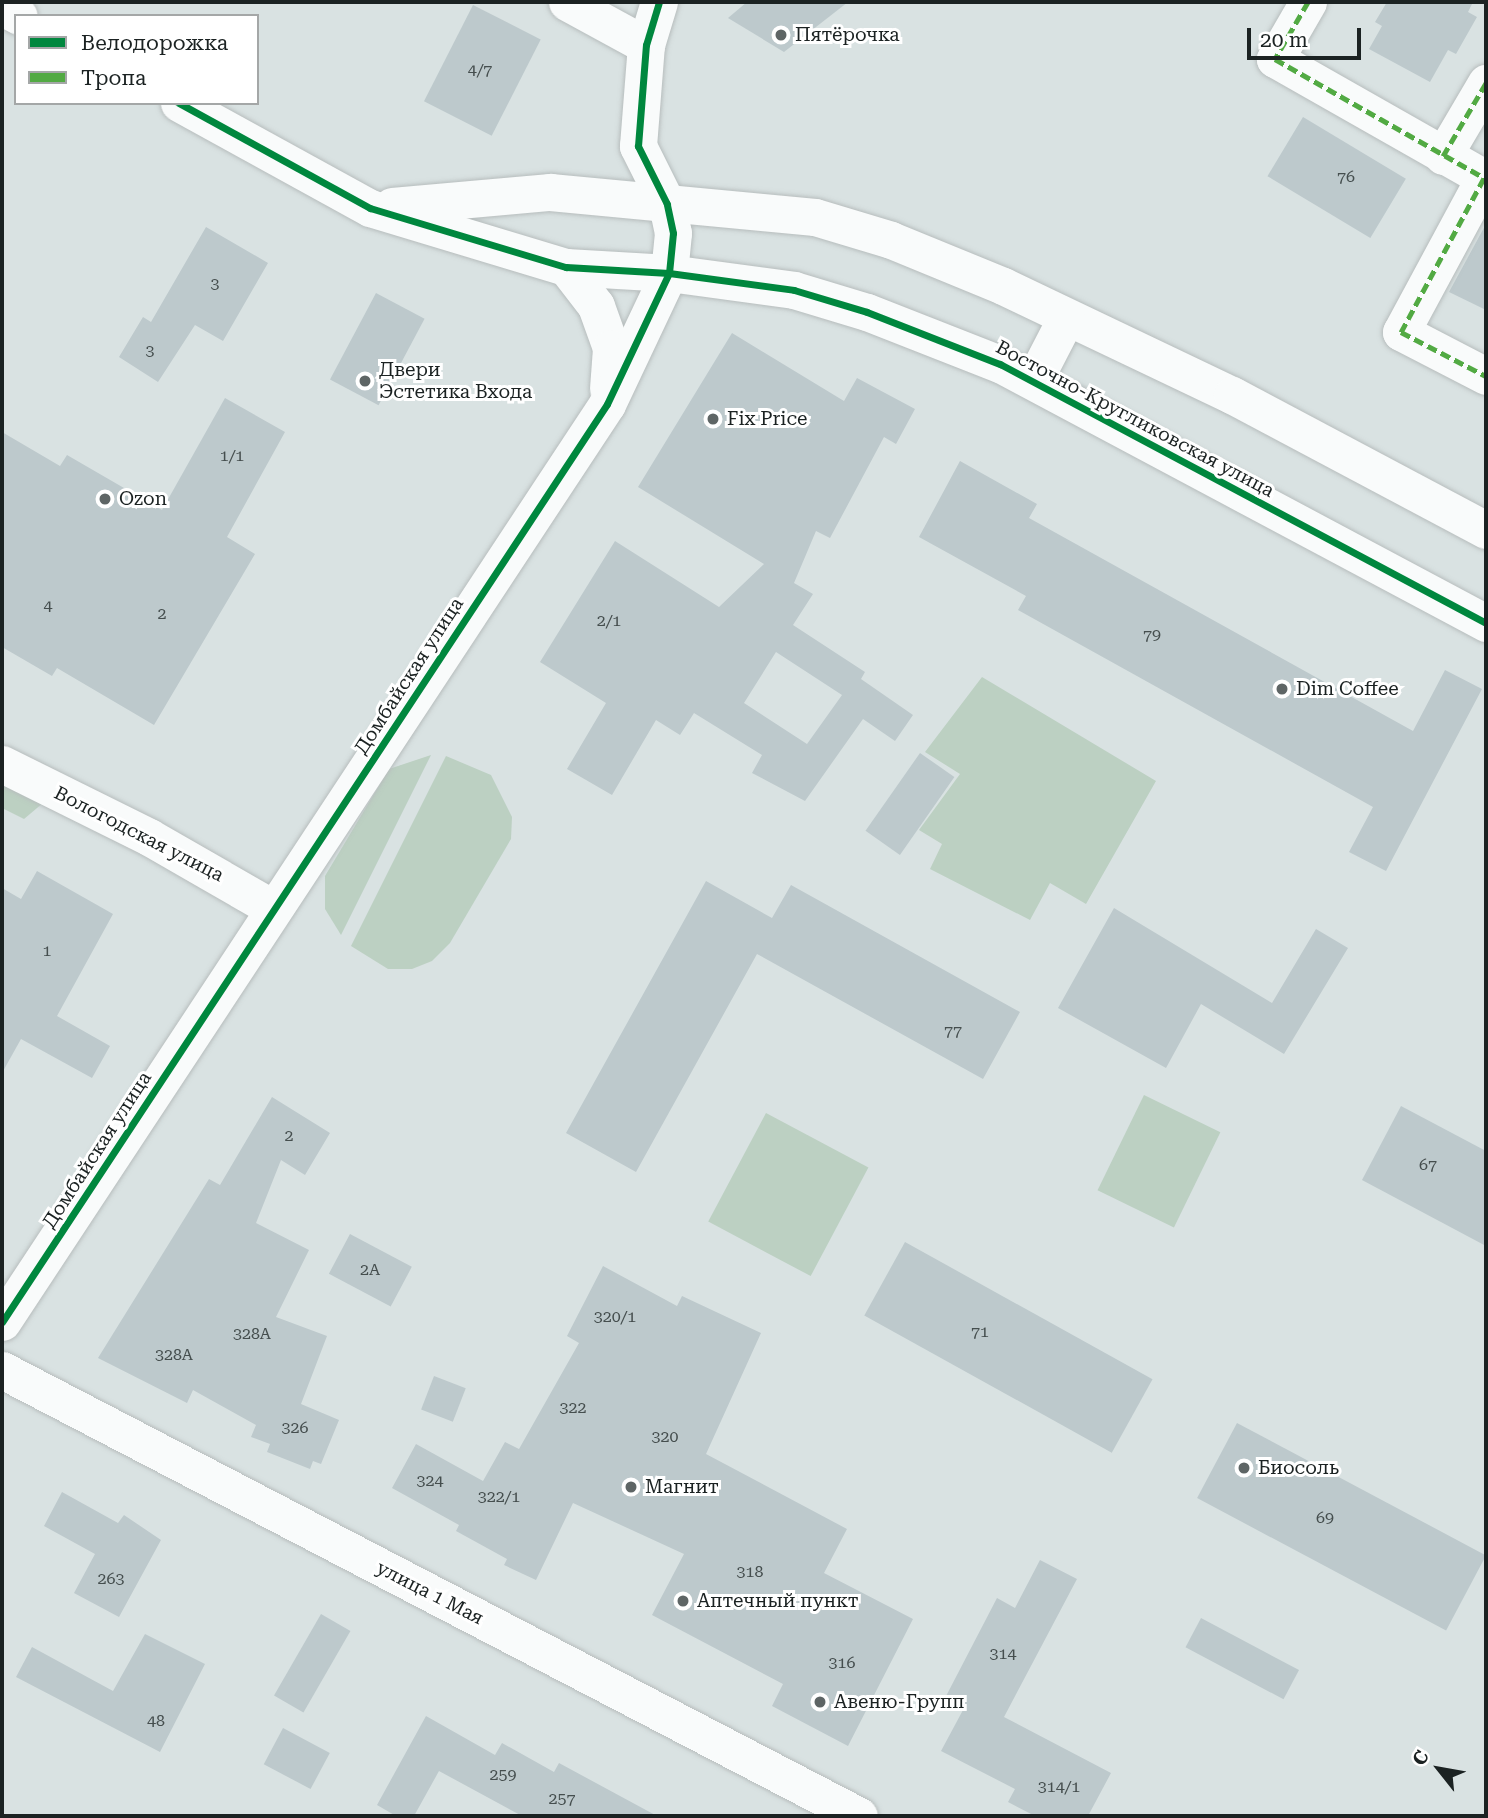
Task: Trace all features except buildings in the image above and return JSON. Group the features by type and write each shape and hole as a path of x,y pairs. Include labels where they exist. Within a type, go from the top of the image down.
{"street":[{"path":"567,2 646,46"},
{"name":"Домбайская улица","path":"2,1322 607,404 669,273 673,233 667,204 638,146 646,46 659,2"},
{"path":"1308,2 1275,59 1485,179 1401,332 1486,376"},
{"path":"1443,156 1486,83"},
{"name":"Восточно-Кругликовская улица","path":"183,105 370,208 566,267 669,273 794,290 843,304 1034,380 1486,623"},
{"path":"370,208 550,192 815,217 891,240 1232,395 1486,530"},
{"path":"566,267 596,306 611,348 607,404"},
{"path":"1034,380 1066,318"},
{"name":"Вологодская улица","path":"2,764 149,837 274,909"},
{"name":"улица 1 Мая","path":"2,1370 859,1816"}],"green space":[{"path":"982,677 1156,781 1086,904 1050,883 1030,920 930,869 942,844 919,830 960,774 925,752"},
{"path":"431,755 341,935 325,909 325,876 389,769"},
{"path":"446,756 491,775 512,817 511,839 450,943 432,961 412,969 388,969 351,946"},
{"path":"2,782 43,803 24,819 2,808"},
{"path":"1144,1095 1220,1132 1174,1228 1098,1190"},
{"path":"766,1113 868,1167 811,1276 708,1222"}],"marked path":[{"path":"1308,2 1275,59 1486,179"},
{"path":"1443,156 1486,83"},
{"path":"1484,178 1401,332 1486,376"}],"cycle path":[{"path":"2,1322 607,404 669,273 673,233 667,204 638,146 646,45 659,2"},
{"path":"183,105 370,208 566,267 669,273 794,290 867,312 1000,364 1486,623"}],"place":[{"name":"Пятёрочка","path":"781,35"},
{"name":"Двери Эстетика Входа","path":"365,381"},
{"name":"Fix Price","path":"713,419"},
{"name":"Ozon","path":"105,499"},
{"name":"Dim Coffee","path":"1282,689"},
{"name":"Биосоль","path":"1244,1468"},
{"name":"Магнит","path":"631,1487"},
{"name":"Аптечный пункт","path":"683,1601"},
{"name":"Авеню-Групп","path":"820,1702"}]}
